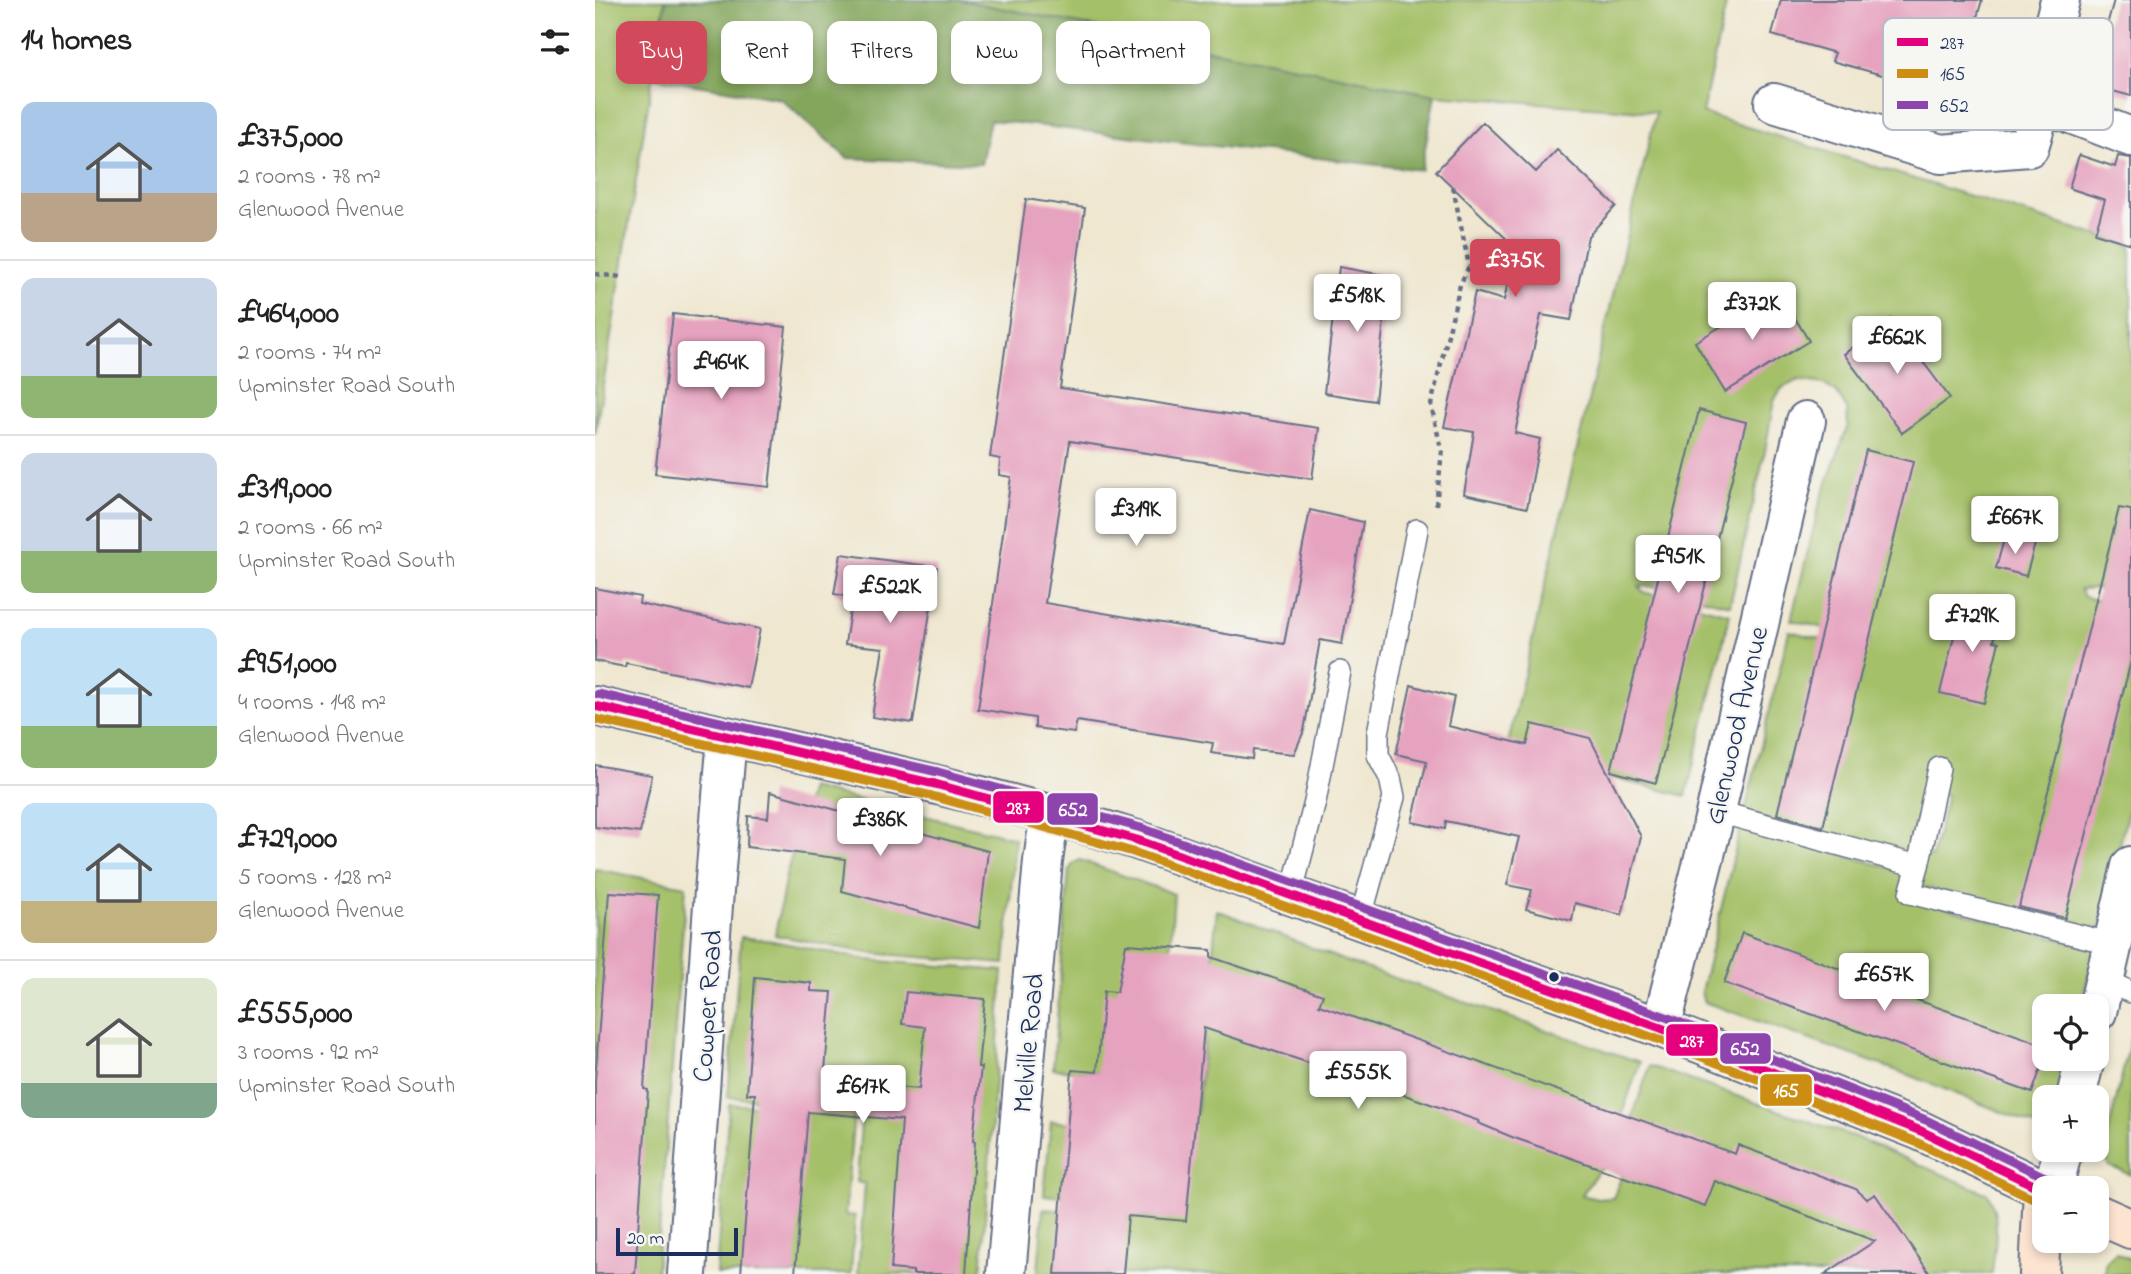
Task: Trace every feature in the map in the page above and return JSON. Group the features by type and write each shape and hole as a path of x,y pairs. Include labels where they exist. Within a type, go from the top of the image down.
{"street":[{"path":"2056,18 2060,0"},
{"path":"1774,103 1941,154 2029,147 2042,130"},
{"path":"2113,130 2131,137"},
{"name":"Glenwood Avenue","path":"1661,1027 1807,421"},
{"path":"595,706 922,781 1050,813 1137,841 1661,1027 1921,1131 2032,1182"},
{"name":"Cowper Road","path":"687,1274 727,737"},
{"name":"Melville Road","path":"1006,1274 1043,861 1050,813"},
{"path":"2111,995 2113,944 2131,866"},
{"path":"2109,1219 2131,1229"},
{"path":"2039,1274 2041,1253"}],"lane":[{"path":"1360,920 1394,797 1390,778 1378,755 1378,733 1417,530"},
{"path":"1291,895 1315,802 1340,672"},
{"path":"1939,768 1910,892 2113,944"},
{"path":"1715,811 1918,866"}],"path":[{"path":"1417,530 1436,509 1442,452 1431,405 1460,285 1469,266 1453,187"},
{"path":"1528,256 1556,246"},
{"path":"1469,266 1488,256 1508,251 1528,256 1555,281"},
{"path":"595,274 621,277"}],"green space":[{"path":"595,0 665,0 662,21 616,21 616,84 651,84 595,435"},
{"path":"666,0 960,0 1065,21 1056,21 1056,84 1210,84 1210,50 1435,95 1421,170 990,120 981,164 847,158 781,99 690,84 707,84 707,21 662,21"},
{"path":"960,0 1727,0 1702,113 2131,246 2131,597 2097,588 2080,589 2084,597 2131,609 2131,799 2099,930 1918,886 1924,855 1932,857 1947,795 1938,793 1915,854 1744,815 1789,631 1865,650 1870,639 1791,620 1820,502 1848,425 1847,409 1837,393 1823,384 1798,380 1782,388 1774,400 1730,605 1656,587 1639,586 1643,592 1730,614 1686,796 1506,752 1656,112 1435,95 1210,50 1210,21 1065,21"},
{"path":"810,788 1015,838 1005,964 869,953 775,935 786,876"},
{"path":"1741,826 1912,874 1903,896 2095,949 2084,994 2032,994 2032,1071 2065,1071 2062,1085 2032,1085 2032,1124 1912,1076 1704,1002 1701,992"},
{"path":"1080,860 1174,894 1161,1077 1053,1069 1069,870"},
{"path":"595,869 686,886 656,1274 595,1274"},
{"path":"1217,910 1345,961 1640,1062 1603,1169 1600,1168 1582,1195 1597,1199 1613,1198 1622,1175 1613,1172 1650,1066 1855,1137 1988,1194 1996,1223 1992,1274 1038,1274 1043,1209 1155,1218 1126,1203 1044,1195 1051,1121 1133,1129 1164,1110 1197,1113"},
{"path":"741,937 866,960 1003,971 981,1274 858,1274 865,1184 857,1182 862,1108 728,1097"},
{"path":"2131,1037 2131,1175 2109,1166 2109,1130"},
{"path":"729,1104 854,1113 845,1215 855,1216 851,1274 716,1274"},
{"path":"2116,1252 2131,1260 2131,1274 2105,1274 2105,1262"}],"building":[{"path":"1781,0 1982,0 1977,18 1883,18 1883,75 1832,61 1835,53 1772,35"},
{"path":"2114,0 2131,0 2131,96 2113,91 2113,18 2109,18"},
{"path":"1483,122 1536,172 1557,150 1616,206 1588,236 1571,320 1541,315 1515,433 1540,439 1527,508 1464,494 1474,432 1444,427 1475,292 1504,300 1516,248 1436,171"},
{"path":"2079,155 2115,167 2118,156 2131,158 2131,244 2095,233 2105,200 2069,188"},
{"path":"1026,199 1085,208 1060,388 1319,428 1312,479 1070,441 1045,603 1284,644 1310,510 1363,522 1342,644 1320,640 1304,731 1294,754 1253,750 1252,759 1211,753 1213,743 1077,721 1074,733 1035,728 1035,718 978,709 1011,477 999,475 1000,459 990,457"},
{"path":"1339,267 1389,276 1375,401 1324,393"},
{"path":"1779,292 1809,341 1725,392 1695,342"},
{"path":"673,314 786,327 769,487 655,474"},
{"path":"1891,319 1950,398 1902,433 1844,354"},
{"path":"1699,410 1746,422 1656,783 1611,771"},
{"path":"1866,450 1913,462 1823,827 1777,814"},
{"path":"2119,508 2131,510 2131,661 2065,918 2019,907"},
{"path":"2005,536 2035,544 2026,576 1996,568"},
{"path":"841,554 937,567 913,723 872,717 883,648 845,644 852,597 834,594"},
{"path":"595,588 640,597 639,604 760,629 748,688 626,663 625,667 595,661"},
{"path":"1962,604 2001,613 1994,641 1999,642 1984,703 1940,693"},
{"path":"1411,685 1454,697 1448,726 1527,745 1532,724 1590,738 1641,837 1622,915 1575,903 1572,921 1526,909 1532,890 1507,885 1519,837 1446,821 1445,829 1412,822 1427,761 1396,754"},
{"path":"595,765 652,775 640,833 595,827"},
{"path":"770,792 988,851 979,928 842,891 845,859 747,847 748,816 768,818"},
{"path":"609,892 658,895 644,1089 648,1090 635,1274 595,1274 595,1080"},
{"path":"1742,933 1859,976 1858,979 2032,1041 2032,1071 2040,1071 2035,1085 2032,1085 2032,1093 1724,983"},
{"path":"1126,944 1211,950 1211,957 1323,995 1319,1005 1735,1154 1738,1145 1856,1189 1867,1199 1875,1194 1930,1274 1825,1274 1875,1241 1715,1181 1705,1206 1512,1137 1478,1123 1479,1121 1204,1028 1186,1221 1128,1216 1123,1274 1055,1274 1072,1070 1097,1072 1104,991 1117,992"},
{"path":"755,977 811,983 811,991 832,992 825,1070 833,1071 833,1082 919,1089 925,1027 902,1024 906,992 985,999 978,1067 981,1067 973,1141 966,1274 913,1274 913,1271 891,1269 902,1120 808,1112 795,1274 741,1274 755,1094 747,1094"}],"transit line":[{"name":"652","path":"598,694 938,772 1141,828 1666,1017 1926,1120 2043,1176"},
{"name":"287","path":"595,706 935,784 1137,840 1661,1028 1921,1131 2032,1184"},
{"name":"165","path":"595,719 932,796 1133,852 1657,1039 1916,1142 2032,1198"}]}
